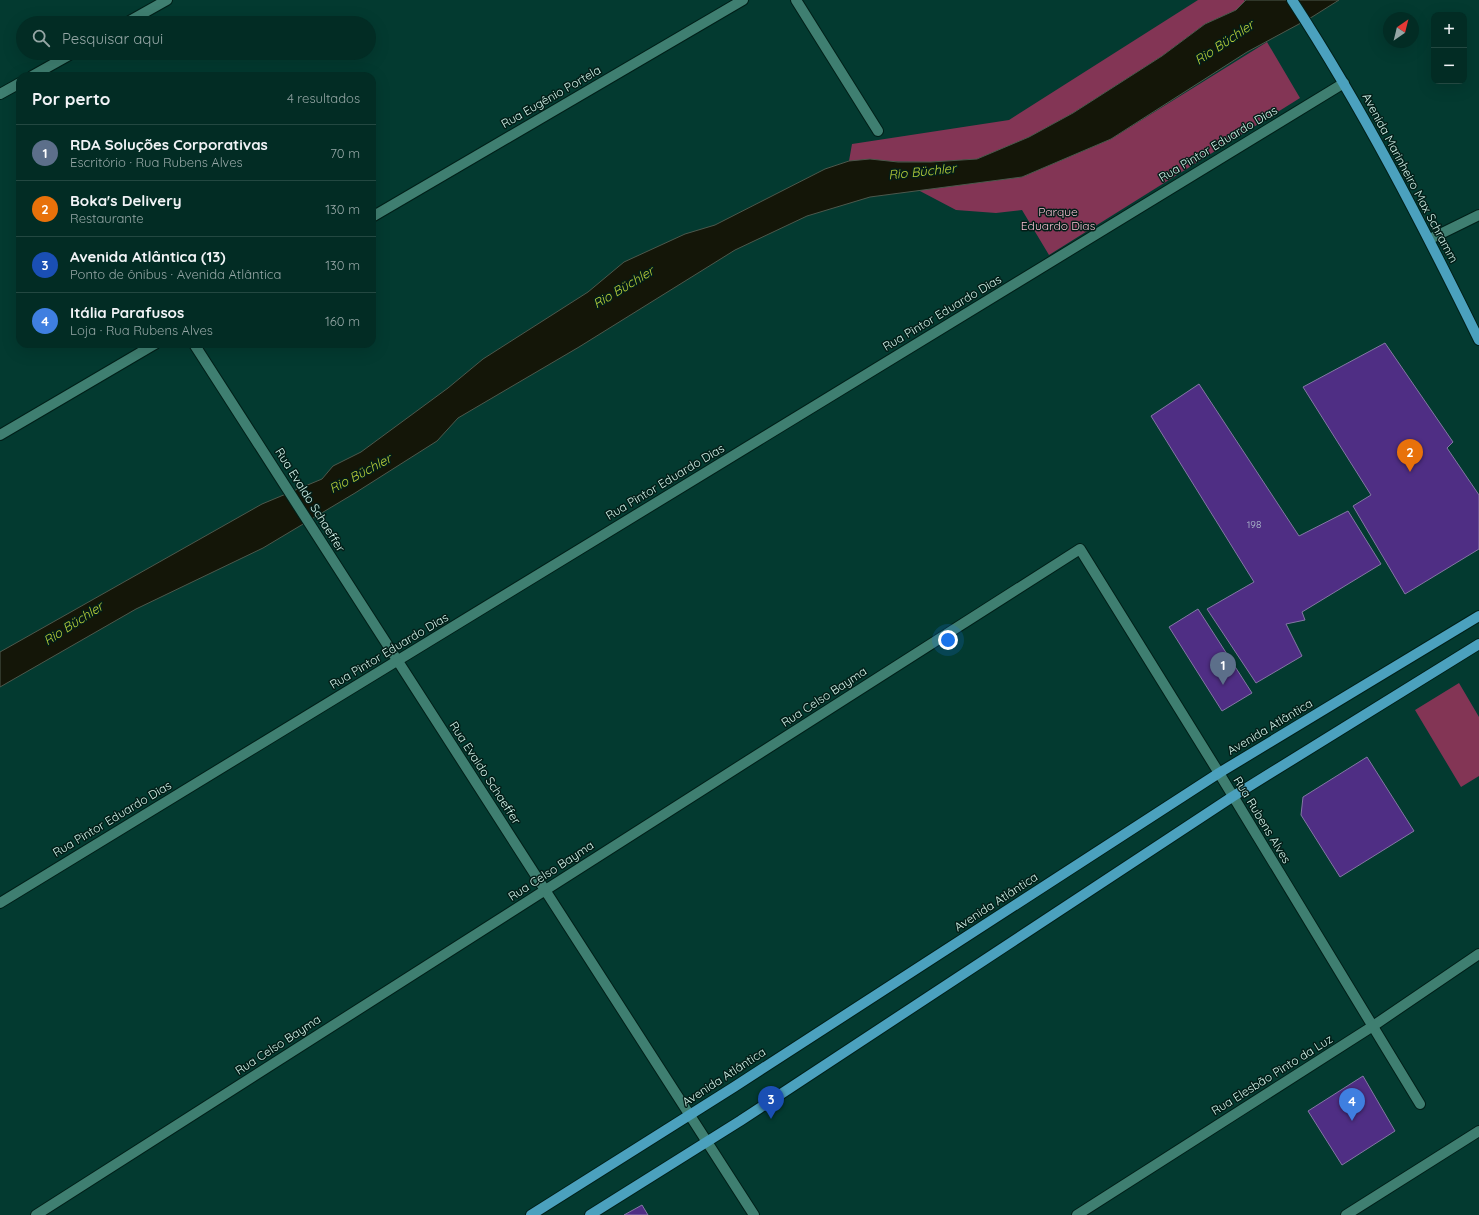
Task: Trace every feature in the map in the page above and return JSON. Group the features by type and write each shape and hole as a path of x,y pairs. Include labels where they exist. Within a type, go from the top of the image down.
{"main road":[{"name":"Avenida Marinheiro Max Schramm","path":"1292,0 1344,83 1430,239 1479,340"},
{"name":"Avenida Atlântica","path":"531,1215 690,1115 1219,773 1479,616"},
{"path":"590,1215 707,1142 1232,796 1479,644"}],"street":[{"path":"138,16 167,0"},
{"name":"Rua Eugênio Portela","path":"376,215 743,0"},
{"path":"796,0 878,131"},
{"path":"39,72 61,60"},
{"name":"Rua Pintor Eduardo Dias","path":"0,903 1344,83"},
{"path":"0,94 16,85"},
{"path":"1430,239 1479,215"},
{"path":"0,435 148,348"},
{"name":"Rua Evaldo Schaeffer","path":"197,348 273,464 397,661 754,1215"},
{"name":"Rua Rubens Alves","path":"1080,549 1219,773 1420,1104"},
{"name":"Rua Celso Bayma","path":"36,1215 1080,549"},
{"name":"Rua Elesbão Pinto da Luz","path":"1077,1215 1373,1026 1479,954"},
{"path":"1346,1215 1479,1131"}],"green space":[{"path":"1198,0 1245,1 1236,10 1205,24 1162,56 1073,113 1029,137 977,159 931,162 849,161 852,144 1009,120"},
{"name":"Parque Eduardo Dias","path":"1267,42 1300,98 1049,255 1022,210 996,213 956,210 918,190 1022,177 1111,139"},
{"path":"1459,683 1479,717 1479,776 1461,787 1415,710"}],"water":[{"name":"Rio Büchler","path":"1246,0 1339,0 1312,17 1247,52 1111,139 1022,177 870,197 807,216 735,250 579,347 458,418 437,441 355,493 263,548 136,609 0,687 0,652 262,504 322,479 333,466 361,452 448,388 483,359 588,292 624,262 685,234 715,225 825,169 849,161 870,159 898,162 931,162 977,159 1029,137 1073,113 1162,56 1205,24 1236,10"}],"building":[{"path":"1385,343 1453,442 1447,448 1479,495 1479,549 1405,594 1353,506 1371,495 1303,387"},
{"path":"1199,384 1299,536 1348,511 1381,564 1302,612 1305,620 1286,624 1302,656 1256,683 1207,609 1254,582 1151,416"},
{"path":"1198,609 1252,693 1222,711 1169,627"},
{"path":"1367,757 1414,831 1340,877 1301,815 1303,797"},
{"path":"1363,1076 1395,1131 1342,1165 1308,1111"},
{"path":"642,1205 648,1215 624,1215"}],"place":[{"name":"Boka's Delivery","path":"1410,472"},
{"name":"RDA Soluções Corporativas","path":"1223,685"},
{"name":"Avenida Atlântica (13)","path":"771,1119"},
{"name":"Itália Parafusos","path":"1352,1121"}]}
